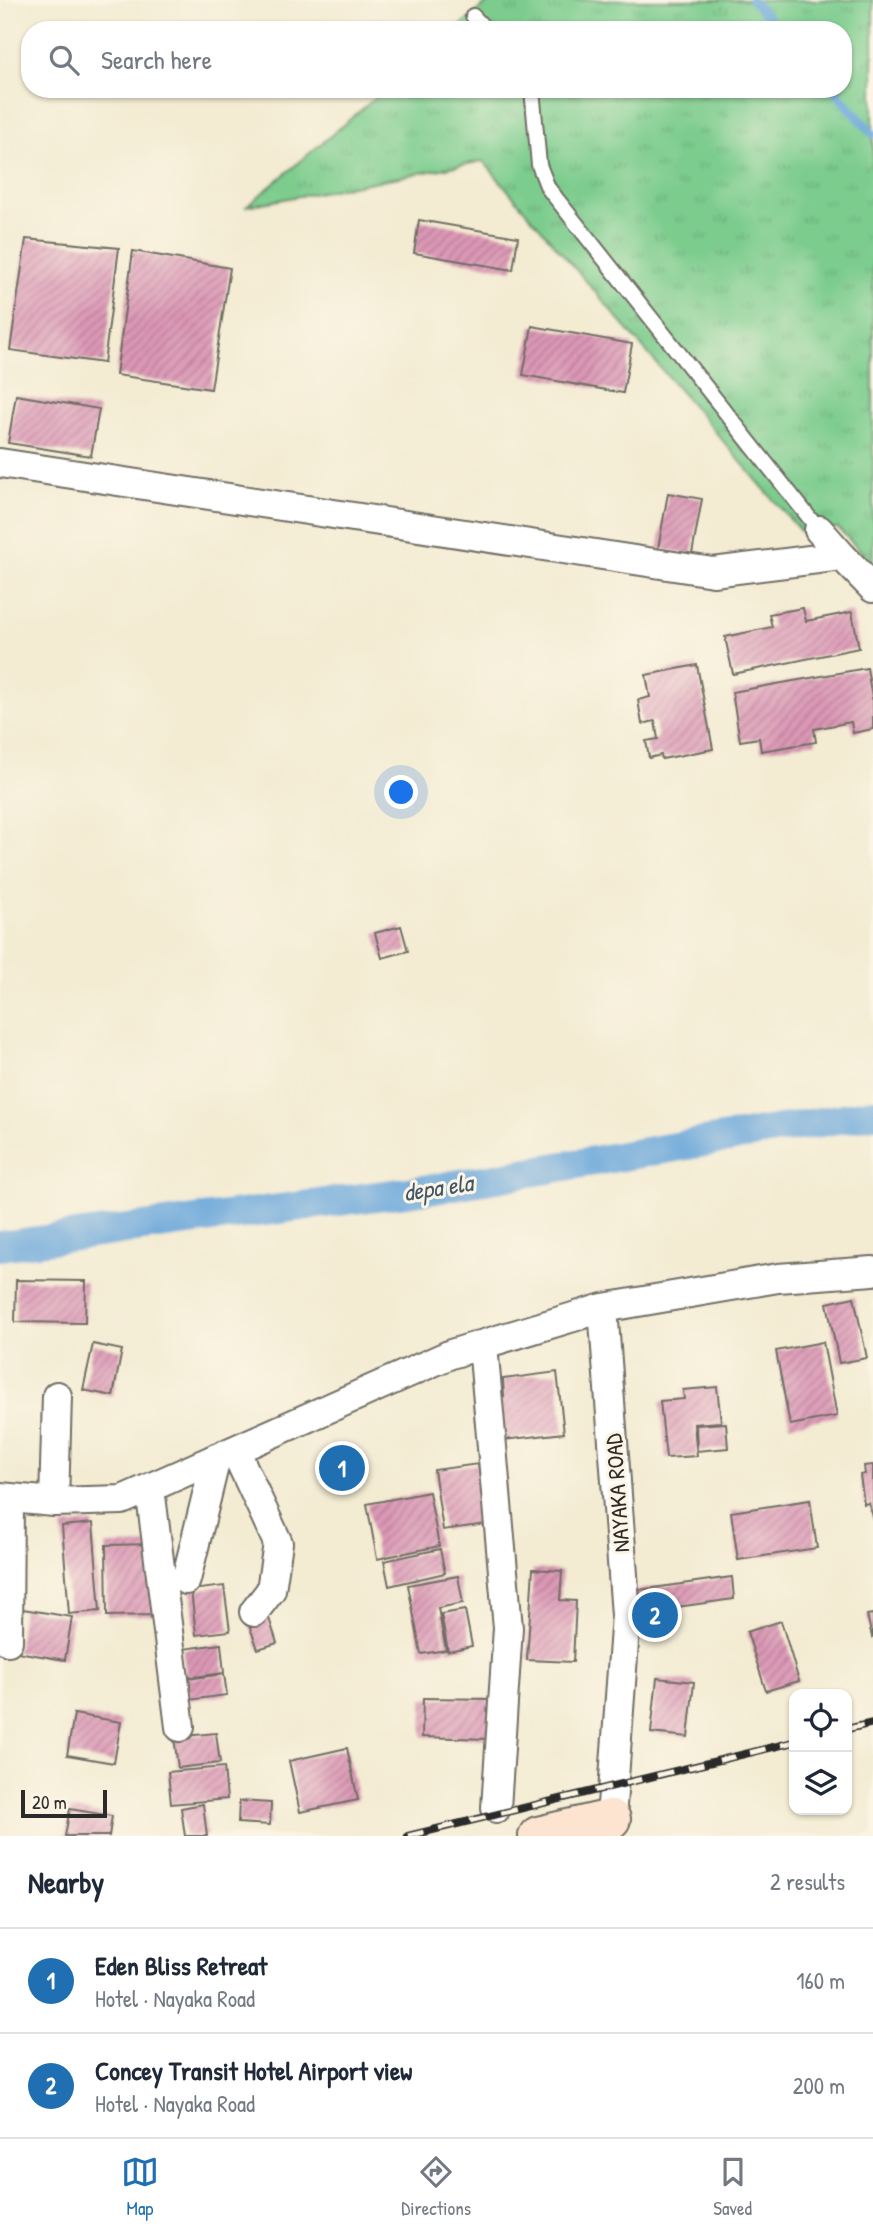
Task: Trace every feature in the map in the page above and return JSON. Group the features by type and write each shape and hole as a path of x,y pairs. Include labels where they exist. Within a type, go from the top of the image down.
{"street":[{"path":"0,463 713,572 842,556"},
{"path":"819,530 873,588"},
{"path":"8,1641 5,1497 54,1502 122,1500 451,1354 603,1308 778,1278 873,1271"},
{"name":"NAYAKA ROAD","path":"603,1308 626,1615 609,1827"},
{"path":"483,1345 508,1628 496,1808"},
{"path":"54,1502 57,1396"},
{"path":"186,1580 225,1454"},
{"path":"225,1454 278,1543 271,1590 254,1612"},
{"path":"150,1488 180,1727"},
{"path":"538,1836 609,1827"}],"lane":[{"path":"473,16 478,21"},
{"path":"533,98 539,165 548,188 819,530"}],"green space":[{"path":"485,0 873,0 873,564 838,528 801,532 483,161 247,206 375,98 852,98 852,21 466,21 487,3"}],"building":[{"path":"419,220 518,237 513,270 414,253"},
{"path":"26,239 119,248 104,363 10,350"},
{"path":"133,251 230,268 211,389 116,375"},
{"path":"532,326 632,344 623,393 523,375"},
{"path":"16,395 99,409 91,456 8,443"},
{"path":"668,493 702,499 692,554 658,549"},
{"path":"803,608 806,621 852,612 859,648 733,674 725,637 772,627 769,614"},
{"path":"697,665 713,749 662,759 661,755 649,758 646,741 658,739 655,721 642,724 638,700 650,697 646,675"},
{"path":"867,668 873,703 873,729 853,733 851,722 814,729 816,742 761,751 759,738 740,741 732,692"},
{"path":"401,926 408,951 382,958 375,933"},
{"path":"16,1280 86,1281 85,1323 15,1322"},
{"path":"854,1297 867,1358 839,1363 827,1303"},
{"path":"823,1342 837,1416 790,1425 776,1351"},
{"path":"93,1344 122,1350 113,1396 83,1390"},
{"path":"557,1372 564,1433 504,1440 499,1396 504,1396 503,1379"},
{"path":"717,1387 721,1422 694,1424 697,1456 666,1458 660,1401 684,1399 683,1390"},
{"path":"726,1423 728,1448 697,1451 696,1425"},
{"path":"478,1464 487,1524 443,1530 434,1470"},
{"path":"873,1465 872,1517 869,1503 864,1504 860,1475 865,1474 864,1466"},
{"path":"429,1492 439,1546 377,1559 367,1504"},
{"path":"810,1500 817,1548 738,1560 731,1512"},
{"path":"93,1523 100,1611 69,1614 62,1526"},
{"path":"155,1544 156,1615 107,1616 106,1545"},
{"path":"440,1549 445,1573 389,1586 384,1561"},
{"path":"533,1569 562,1571 560,1600 576,1601 573,1662 527,1660"},
{"path":"458,1576 463,1603 438,1608 446,1650 421,1654 408,1585"},
{"path":"732,1577 734,1599 634,1613 631,1591"},
{"path":"224,1586 230,1631 196,1635 191,1590"},
{"path":"23,1609 72,1617 65,1660 17,1652"},
{"path":"465,1610 472,1646 448,1651 441,1614"},
{"path":"873,1614 873,1636 872,1637 867,1615"},
{"path":"268,1615 277,1643 258,1649 248,1622"},
{"path":"781,1621 799,1681 766,1691 747,1632"},
{"path":"221,1644 224,1673 186,1678 183,1649"},
{"path":"224,1674 227,1695 189,1700 186,1679"},
{"path":"657,1678 694,1682 688,1737 651,1733"},
{"path":"423,1698 490,1699 489,1739 422,1737"},
{"path":"74,1714 121,1722 114,1763 67,1755"},
{"path":"216,1733 220,1763 178,1768 174,1737"},
{"path":"347,1748 358,1800 300,1812 289,1761"},
{"path":"224,1767 227,1799 171,1804 168,1772"},
{"path":"239,1801 271,1803 270,1825 238,1823"},
{"path":"203,1804 207,1836 185,1836 181,1808"},
{"path":"70,1809 112,1816 109,1836 65,1836"}],"waterway":[{"path":"752,0 771,21"},
{"path":"841,98 873,134"},
{"name":"depa ela","path":"0,1246 437,1188 873,1113"}],"railway":[{"path":"852,1728 873,1723"},
{"path":"408,1836 789,1743"}],"place":[{"name":"Eden Bliss Retreat","path":"342,1468"},
{"name":"Concey Transit Hotel Airport view","path":"655,1615"}]}
